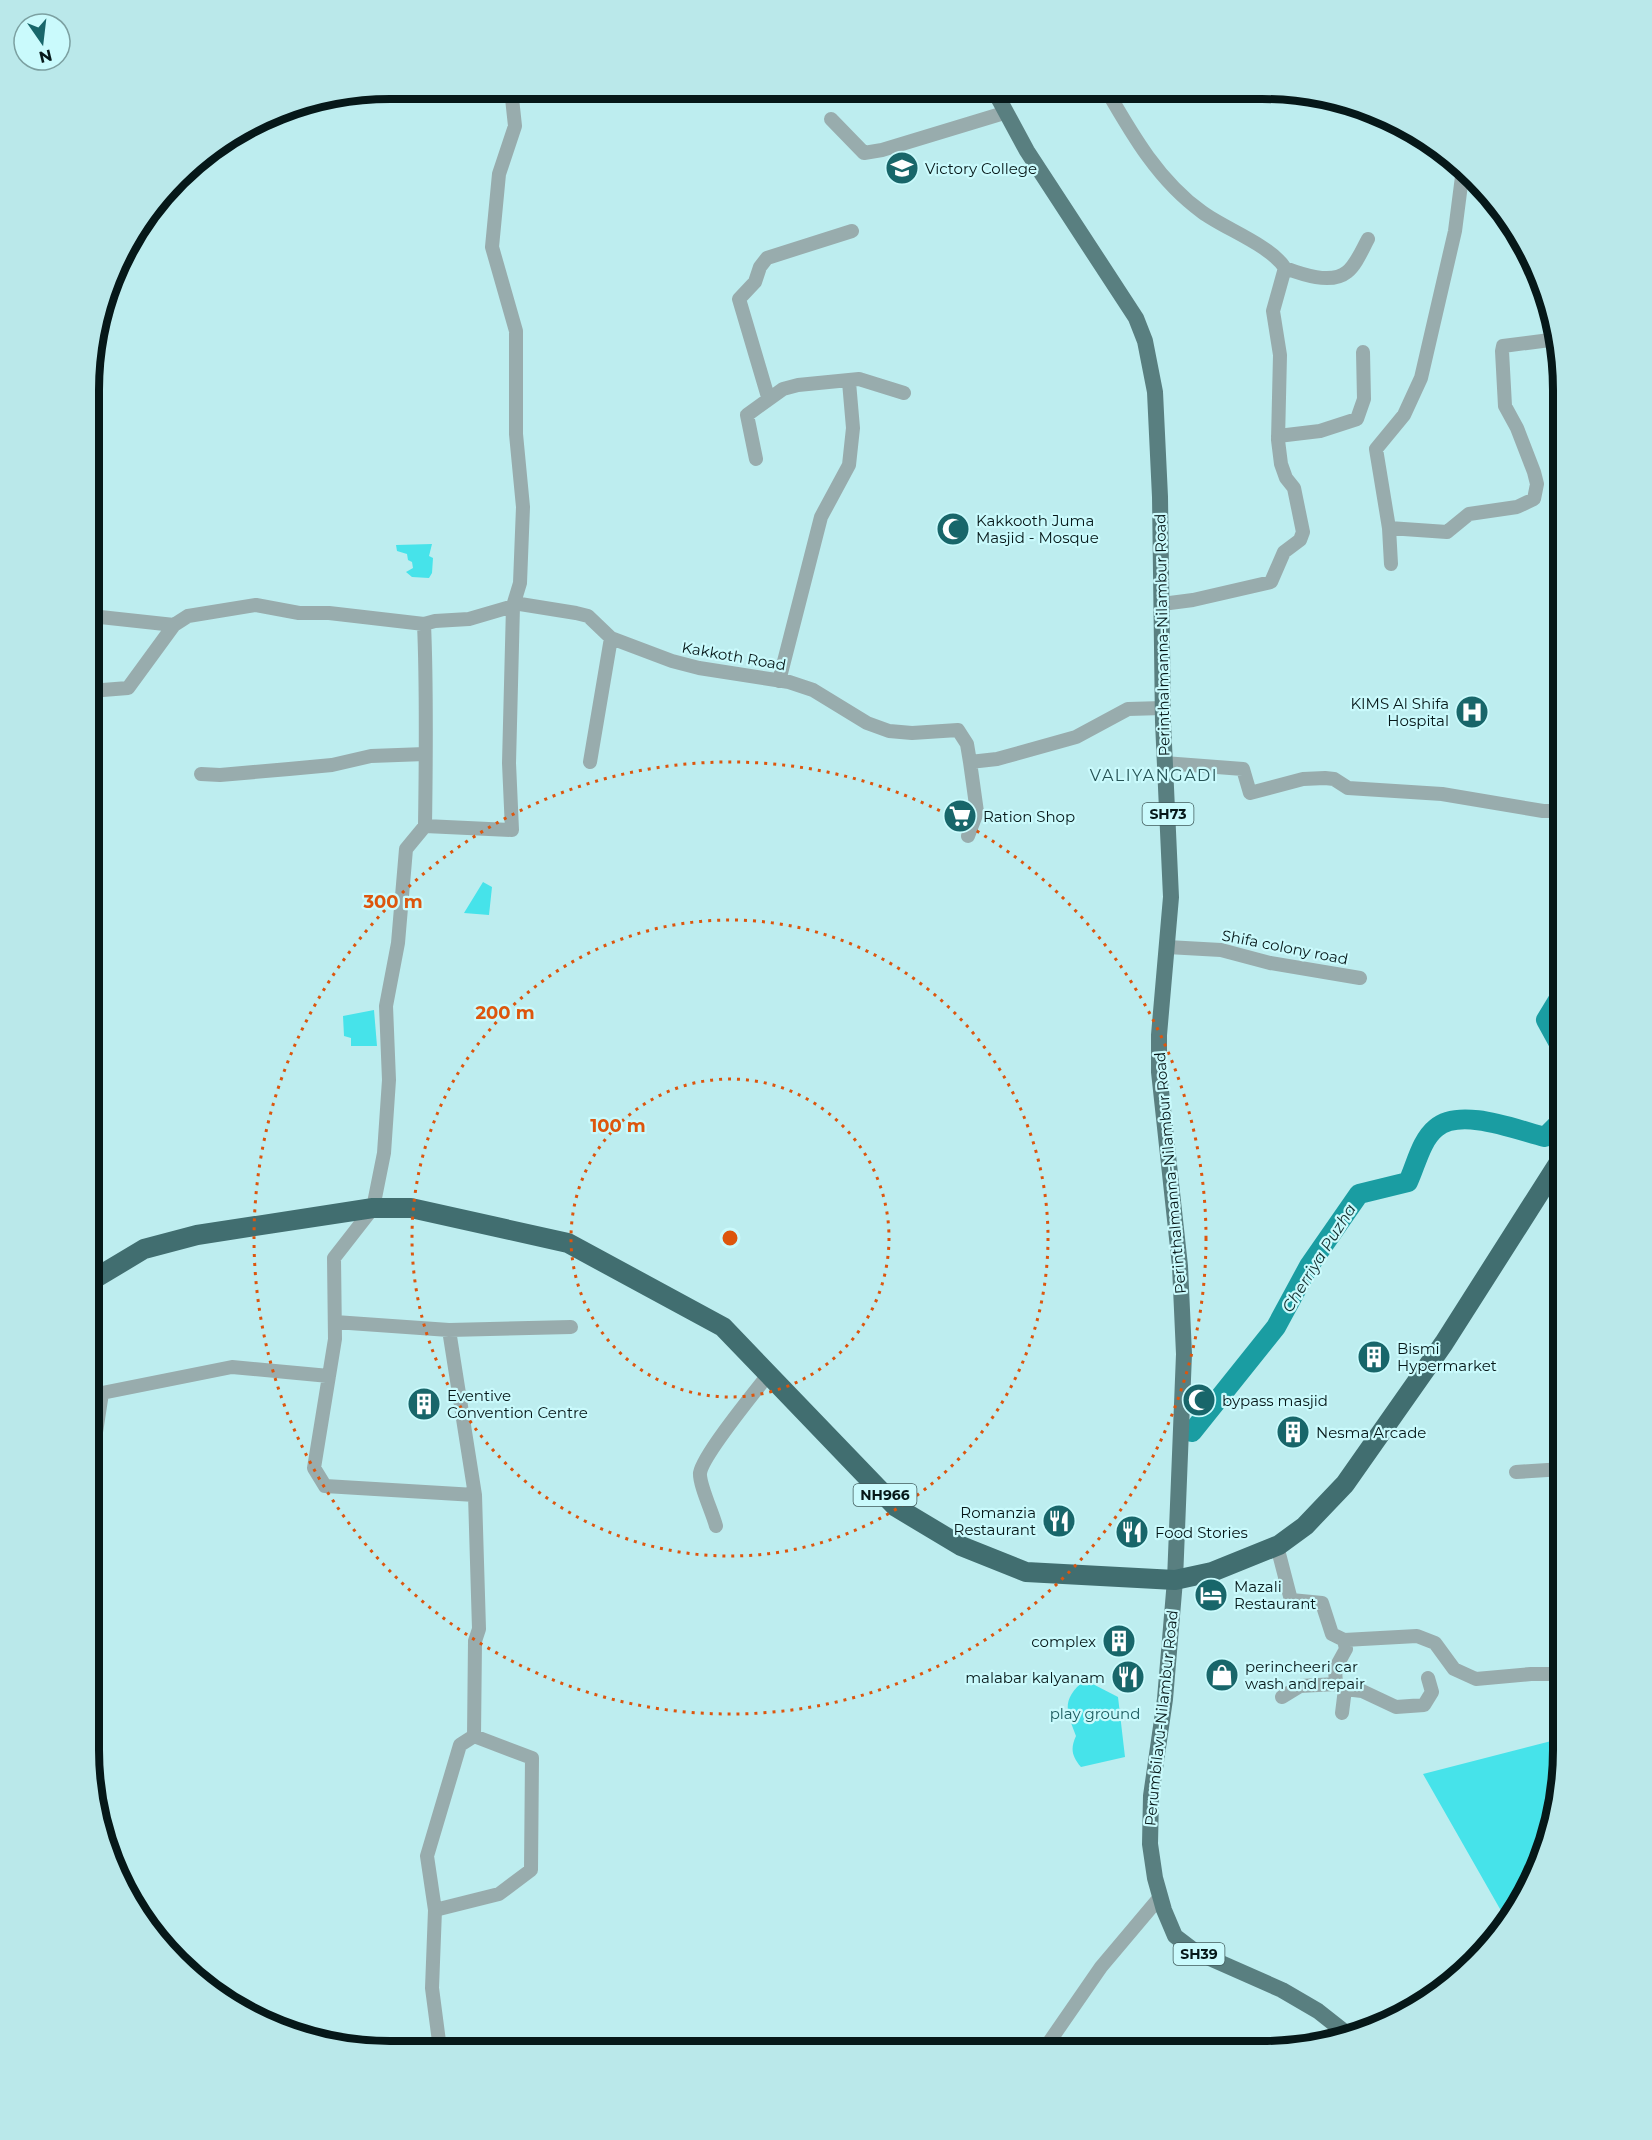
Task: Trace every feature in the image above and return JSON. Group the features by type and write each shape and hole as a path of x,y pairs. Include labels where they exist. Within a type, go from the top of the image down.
{"highway":[{"name":"NH966","path":"99,1276 144,1249 197,1235 373,1208 411,1208 568,1243 723,1327 896,1507 961,1546 1026,1572 1175,1580 1212,1572 1277,1546 1305,1526 1327,1504 1368,1454 1486,1280 1553,1172"}],"main road":[{"name":"Perinthalmanna-Nilambur Road","path":"998,99 1004,113 1136,318 1143,334 1155,392 1162,604 1164,763 1170,830 1171,897 1158,1035 1179,1266 1184,1354 1175,1580"},
{"name":"Perumbilavu-Nilambur Road","path":"1175,1580 1165,1698 1151,1796 1150,1844 1160,1897 1175,1936 1196,1952 1282,1990 1318,2011 1342,2030"}],"street":[{"path":"425,826 512,830 509,763 513,606 520,583 523,507 516,434 516,331 492,247 499,174 515,126 512,99"},
{"path":"1111,99 1135,142 1176,190 1202,212 1264,250 1285,268 1311,276 1342,275 1352,266 1368,239"},
{"path":"831,119 864,153 882,150 1004,113"},
{"path":"1391,564 1389,528 1376,449 1404,415 1421,378 1455,231 1462,178"},
{"path":"768,397 740,299 755,282 760,267 767,258 852,231"},
{"path":"1162,604 1271,582 1284,552 1300,540 1303,532 1294,488 1286,478 1281,464 1278,436 1280,355 1273,311 1285,268"},
{"path":"1389,528 1426,533 1447,532 1469,514 1517,507 1534,499 1537,484 1534,472 1517,428 1504,406 1502,351 1503,346 1548,339"},
{"path":"1278,436 1320,431 1357,418 1364,399 1363,352"},
{"path":"756,459 747,415 768,397 783,389 798,385 849,382 859,379 904,393"},
{"path":"778,681 821,517 849,465 853,428 849,382"},
{"name":"Kakkoth Road","path":"174,625 188,616 256,605 299,613 329,613 424,624 469,619 520,604 588,616 611,638 699,668 778,681 813,690 867,723 889,731 958,730 967,744 976,812 968,836"},
{"path":"99,617 174,625 128,688 99,690"},
{"path":"424,624 428,722 425,754 425,826 406,849 398,943 386,1006 390,1080 384,1153 373,1208 334,1258 335,1322 314,1468 325,1486 475,1495"},
{"path":"590,762 611,638"},
{"path":"970,762 997,759 1076,736 1128,709 1163,708"},
{"path":"201,774 220,775 289,770 332,765 371,756 425,754"},
{"path":"1164,763 1243,769 1250,793 1303,780 1325,778 1334,779 1348,788 1442,795 1542,812 1553,811"},
{"name":"Shifa colony road","path":"1167,947 1221,950 1270,963 1360,978"},
{"path":"335,1322 449,1330 571,1327"},
{"path":"449,1330 475,1495 479,1629 476,1641 474,1736"},
{"path":"99,1413 102,1393 232,1367 329,1376"},
{"path":"716,1526 700,1474 708,1453 719,1442 768,1375"},
{"path":"1516,1472 1553,1470"},
{"path":"1277,1546 1292,1600 1322,1603 1332,1634 1344,1640 1417,1636 1435,1643 1454,1670 1476,1679 1553,1674"},
{"path":"1342,1713 1341,1686 1335,1669 1346,1650 1344,1640"},
{"path":"1282,1697 1300,1686 1341,1686 1362,1691 1396,1707 1425,1706 1432,1692 1428,1678"},
{"path":"439,2041 432,1988 435,1910 427,1856 460,1744 474,1736"},
{"path":"435,1910 499,1894 531,1870 532,1758 474,1736"},
{"path":"1050,2041 1101,1966 1160,1897"}],"green space":[{"path":"432,544 429,556 433,558 432,573 429,578 412,577 406,572 413,568 412,562 408,560 407,554 397,551 396,545"},
{"path":"483,882 492,887 489,915 464,913"},
{"path":"374,1010 377,1046 351,1046 351,1038 344,1036 343,1016"},
{"name":"play ground","path":"1085,1680 1118,1697 1125,1757 1081,1767 1073,1752 1076,1736 1068,1713 1068,1706 1072,1694"},
{"path":"1553,1741 1551,1788 1538,1844 1523,1879 1503,1914 1423,1774"}],"waterway":[{"name":"Cherriya Puzha","path":"1553,1008 1546,1020 1553,1033"},
{"name":"Cherriya Puzha","path":"1192,1432 1276,1327 1309,1266 1359,1194 1408,1182 1426,1139 1436,1128 1446,1122 1474,1120 1545,1137 1553,1129"}],"place":[{"name":"Victory College","path":"902,168"},
{"name":"Kakkooth Juma Masjid - Mosque","path":"953,529"},
{"name":"KIMS Al Shifa Hospital","path":"1472,712"},
{"name":"Ration Shop","path":"960,816"},
{"name":"Bismi Hypermarket","path":"1374,1357"},
{"name":"bypass masjid","path":"1199,1400"},
{"name":"Eventive Convention Centre","path":"424,1404"},
{"name":"Nesma Arcade","path":"1293,1432"},
{"name":"Romanzia Restaurant","path":"1059,1521"},
{"name":"Food Stories","path":"1132,1532"},
{"name":"Mazali Restaurant","path":"1211,1595"},
{"name":"complex","path":"1119,1641"},
{"name":"perincheeri car wash and repair","path":"1222,1675"},
{"name":"malabar kalyanam","path":"1128,1677"}],"district":[{"name":"VALIYANGADI","path":"1154,775"}]}
